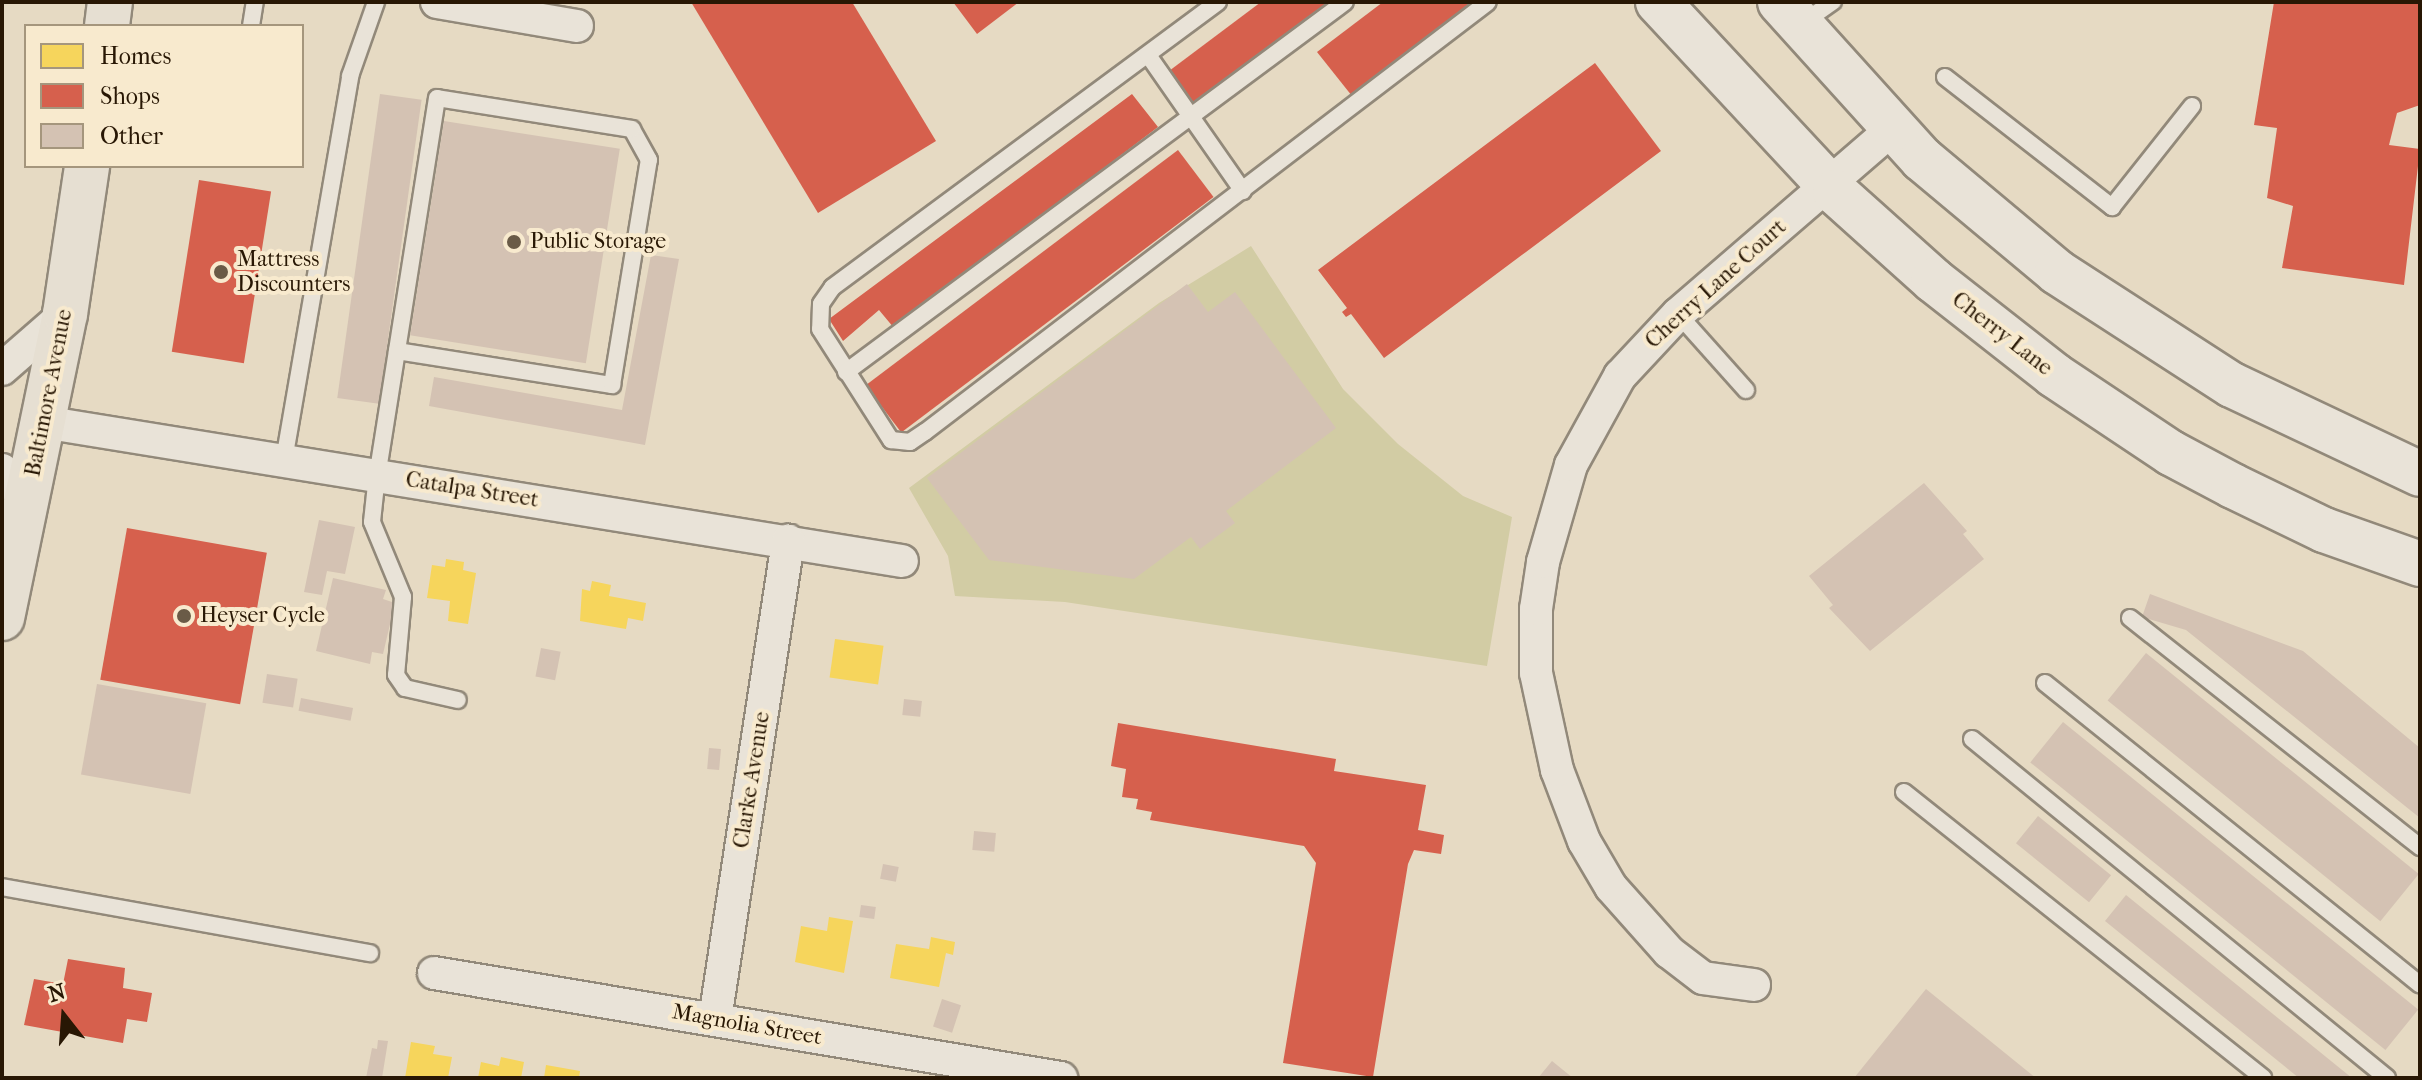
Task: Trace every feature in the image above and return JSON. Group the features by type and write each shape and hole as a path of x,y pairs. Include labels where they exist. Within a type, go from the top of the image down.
{"main road":[{"path":"107,24 110,2"},
{"name":"Cherry Lane","path":"1658,2 1743,97 1829,183 1889,242 1975,314 2171,453 2324,530 2420,564"},
{"path":"1804,10 1892,129 1976,207 2115,314 2232,385 2420,474"},
{"name":"Baltimore Avenue","path":"2,618 14,486 43,422 65,314 87,168"}],"street":[{"path":"437,2 577,26"},
{"name":"Cherry Lane Court","path":"1754,985 1703,978 1669,952 1611,887 1584,841 1557,770 1536,673 1540,578 1566,477 1601,403 1678,314 1892,129"},
{"path":"2,369 65,314"},
{"name":"Catalpa Street","path":"43,422 902,561"},
{"name":"Clarke Avenue","path":"715,1019 788,541"},
{"name":"Magnolia Street","path":"434,973 1061,1078"}],"lane":[{"path":"251,24 255,2"},
{"path":"284,460 350,76 376,2"},
{"path":"1218,2 832,288 821,304 820,329 880,429 891,440 910,442 1488,2"},
{"path":"846,372 1345,2"},
{"path":"1148,55 1243,191"},
{"path":"1945,77 2112,207 2192,106"},
{"path":"397,351 612,385 649,160 632,129 437,98 377,475 372,522 396,574 404,608 396,675 405,688 458,700"},
{"path":"1678,314 1746,390"},
{"path":"2130,618 2420,847"},
{"path":"2045,683 2420,985"},
{"path":"1972,739 2387,1078"},
{"path":"1904,792 2263,1078"},
{"path":"2,887 370,953"}],"shaded area":[{"path":"1251,246 1343,389 1398,444 1463,496 1512,517 1487,666 1065,602 955,596 948,556 909,488 1159,303"}],"building: Homes":[{"path":"446,559 464,562 463,570 476,573 468,624 448,621 450,601 427,598 432,565 445,567"},
{"path":"592,581 611,585 609,596 646,603 643,621 628,618 626,629 580,621 582,589 590,591"},
{"path":"835,639 884,646 878,684 830,678"},
{"path":"829,917 853,921 844,973 795,962 801,926 827,931"},
{"path":"931,937 955,942 953,955 946,953 939,987 890,978 896,944 929,949"},
{"path":"411,1042 435,1046 433,1054 452,1057 448,1078 405,1078"},
{"path":"501,1057 524,1062 521,1078 478,1078 481,1062 499,1066"},
{"path":"546,1065 580,1071 579,1078 544,1078"}],"building: Shops":[{"path":"691,2 852,2 936,141 818,213"},
{"path":"953,2 1019,2 977,34"},
{"path":"1261,2 1328,2 1193,103 1169,71"},
{"path":"1383,2 1476,2 1352,96 1317,52"},
{"path":"2274,2 2420,2 2420,105 2397,113 2389,145 2420,149 2404,285 2282,268 2293,206 2267,198 2277,128 2254,125"},
{"path":"1595,63 1661,151 1384,358 1351,314 1346,317 1342,312 1347,308 1318,270"},
{"path":"1132,94 1158,127 894,328 879,310 843,341 829,319"},
{"path":"1178,150 1214,197 901,432 866,385"},
{"name":"Mattress Discounters","path":"199,180 271,191 244,363 172,352"},
{"name":"Heyser Cycle","path":"127,528 267,553 240,704 100,680"},
{"path":"1118,723 1336,759 1334,771 1426,785 1418,830 1444,835 1441,854 1414,850 1408,864 1373,1077 1283,1063 1316,863 1304,846 1150,820 1152,812 1136,809 1138,799 1122,797 1126,769 1111,766"},
{"path":"68,959 125,968 123,988 152,993 147,1022 127,1019 123,1043 24,1025 34,979 63,984"}],"building: Other":[{"path":"380,94 422,100 379,404 337,398"},
{"name":"Public Storage","path":"444,121 620,149 586,363 410,335"},
{"path":"651,255 679,259 645,445 429,406 434,377 622,410"},
{"path":"1187,284 1208,312 1235,292 1336,428 1226,511 1235,523 1200,549 1191,537 1134,579 989,560 927,478"},
{"path":"1924,483 1967,531 1963,534 1984,559 1870,651 1829,608 1833,605 1809,576"},
{"path":"319,520 355,527 345,574 327,571 322,595 304,592"},
{"path":"333,578 386,590 383,599 395,603 383,654 372,652 370,664 316,651"},
{"path":"2150,594 2303,651 2420,748 2420,818 2186,630 2142,617"},
{"path":"541,648 561,652 555,680 535,676"},
{"path":"2146,653 2419,874 2380,921 2108,700"},
{"path":"267,674 298,679 293,707 262,703"},
{"path":"97,684 206,703 190,794 81,775"},
{"path":"301,698 353,708 351,721 299,711"},
{"path":"904,699 922,701 920,717 902,715"},
{"path":"2063,722 2418,1010 2385,1050 2030,762"},
{"path":"709,748 721,749 719,770 707,769"},
{"path":"2038,816 2111,875 2089,902 2016,843"},
{"path":"974,831 996,833 994,852 972,850"},
{"path":"883,864 899,867 896,882 880,879"},
{"path":"2126,895 2352,1078 2299,1078 2105,921"},
{"path":"861,905 876,907 874,919 859,917"},
{"path":"1926,989 2036,1078 1854,1078"},
{"path":"942,999 961,1005 952,1033 933,1027"},
{"path":"378,1040 388,1041 382,1078 366,1078 372,1048 377,1049"},
{"path":"1552,1061 1573,1078 1538,1078"}],"place":[{"name":"Public Storage","path":"514,242"},
{"name":"Mattress Discounters","path":"221,272"},
{"name":"Heyser Cycle","path":"184,616"}]}
